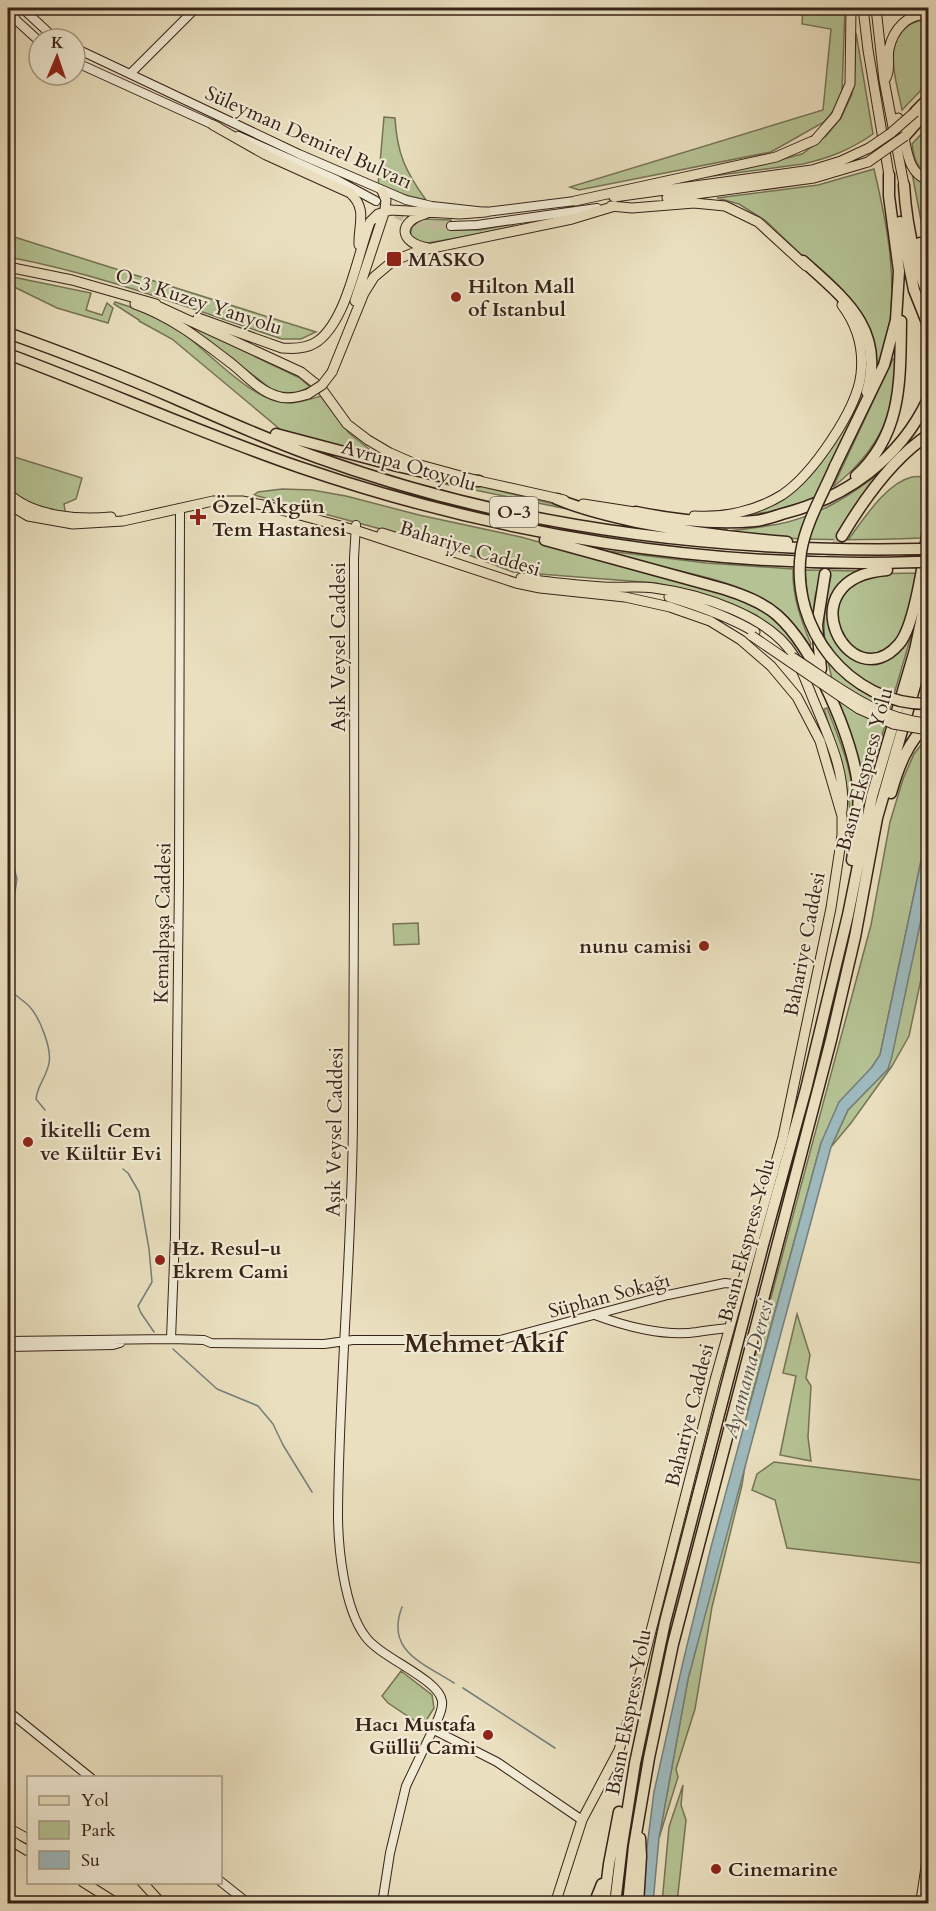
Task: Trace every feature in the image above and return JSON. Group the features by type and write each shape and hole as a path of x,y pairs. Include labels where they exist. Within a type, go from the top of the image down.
{"highway":[{"path":"915,112 928,99"},
{"path":"905,136 928,110"},
{"path":"808,507 849,482 865,467 882,444 893,420 898,393 902,289 889,196 889,175"},
{"path":"889,175 911,281 928,325"},
{"path":"904,185 911,202 922,251 928,263"},
{"path":"904,185 911,231 928,296"},
{"path":"803,261 838,292 854,310 868,339 872,364 868,390 858,417 808,526 802,548 800,587 808,620 826,652 841,669 855,680 887,697 928,704"},
{"path":"858,417 872,393 891,343 897,311 899,270"},
{"name":"Avrupa Otoyolu","path":"8,333 316,457 422,490 517,513 599,529 672,539 761,547 844,551 924,549"},
{"name":"Avrupa Otoyolu","path":"8,354 252,450 441,510 560,536 673,553 808,563 923,562"},
{"path":"636,512 682,520 742,522 767,519 808,507 835,495 890,455 910,431 928,399"},
{"path":"199,409 323,448 454,479 478,481"},
{"path":"842,536 892,468 928,435"},
{"path":"557,499 589,511 672,529 739,539 798,542 844,551"},
{"path":"441,510 467,522 555,542 745,596 771,610 795,634 812,659 828,692"},
{"path":"923,562 907,567 865,573 842,587 836,599 833,623 837,637 845,648 857,655 870,658 884,655 900,643 912,618 928,528"},
{"path":"825,574 819,609 817,644 821,670 828,692 852,753 858,789 857,828 842,915 841,941"},
{"name":"Basın Ekspress Yolu","path":"615,1904 626,1816 643,1718 677,1575 806,1089 879,769 907,678 928,589"},
{"name":"Basın Ekspress Yolu","path":"628,1904 637,1826 673,1644 828,1051 855,937 874,831 887,779 928,640"},
{"path":"867,871 876,851 897,773 914,740 928,724"},
{"path":"604,1904 609,1864 632,1747 643,1718"},
{"path":"637,1826 641,1841 638,1904"},
{"path":"594,1904 609,1864"},
{"path":"630,1877 633,1904"}],"main road":[{"path":"8,8 27,30"},
{"path":"22,8 43,27"},
{"path":"130,73 196,8"},
{"path":"575,201 776,157 815,140 836,116 850,84 851,8"},
{"path":"863,8 889,175"},
{"path":"876,8 884,80 904,185"},
{"path":"884,80 889,69 889,48 895,33 904,21 928,15"},
{"name":"Süleyman Demirel Bulvarı","path":"87,53 382,191 417,204 486,212 575,201"},
{"name":"Süleyman Demirel Bulvarı","path":"87,67 327,175 376,201"},
{"path":"575,201 812,170 851,158 869,148 915,112 928,94"},
{"path":"890,108 902,126 909,159 914,170 919,176 928,180"},
{"path":"451,226 477,225 814,178 868,162 928,118"},
{"path":"213,125 266,155 344,189 355,197 362,214 359,234 360,254"},
{"path":"347,329 385,210 386,200 382,191"},
{"path":"151,303 301,372 321,388 347,424 390,453 414,463 478,481 557,499 636,512 699,516 739,513 781,495 805,476 820,457 838,429 855,394 861,375 859,337 852,318 803,261 747,215 725,206 694,203 633,208 611,206 572,219 409,253 384,267 374,277 347,329"},
{"path":"360,254 370,222 385,210 460,214 486,212"},
{"path":"427,213 412,219 405,230 412,243 433,248"},
{"name":"O-3 Kuzey Yanyolu","path":"8,267 72,280 151,303 282,348 297,350 317,342 332,327 360,254"},
{"name":"O-3 Kuzey Yanyolu","path":"8,272 108,295 146,308 174,322 198,338 260,387 277,396 288,398 308,394 322,385 332,372 347,329"},
{"path":"8,493 22,503 41,511 74,517 132,514 210,497 233,496 257,500 432,548 514,577 546,582 653,588 691,596 728,608 751,618 794,656 835,752 841,774 842,816"},
{"name":"Bahariye Caddesi","path":"8,504 28,516 73,524 123,521 213,501 242,501 356,527 516,583 540,588 625,597 670,607 710,621 741,640 771,666 797,697 820,741 842,816 842,836 831,908 783,1137 729,1328 628,1721 619,1750 582,1820 555,1904"},
{"name":"Kemalpaşa Caddesi","path":"171,1339 175,1245 179,879 180,508"},
{"name":"Aşık Veysel Caddesi","path":"356,527 354,558 353,1122 338,1469 338,1539 354,1614 364,1636 376,1647 432,1685 442,1698 442,1708 432,1729"},
{"path":"617,587 662,595 737,621 859,710 893,724 928,730"},
{"path":"625,597 664,602 713,616 754,634 863,704 899,718 928,724"},
{"name":"Süphan Sokağı","path":"126,1341 171,1339 204,1340 211,1343 302,1344 324,1344 345,1340 486,1342 517,1337 725,1283 742,1285"},
{"path":"595,1315 621,1325 666,1332 697,1332 705,1329 729,1328"},
{"path":"8,1341 105,1339 126,1341"},
{"path":"8,1347 113,1345 126,1341"},
{"path":"8,1711 89,1776"},
{"path":"382,1904 390,1853 406,1786 432,1729 497,1762 582,1820"},
{"path":"8,1828 27,1838"},
{"path":"8,1839 27,1850"},
{"path":"920,1904 928,1850"},
{"path":"222,1883 249,1904"},
{"path":"86,1884 118,1904"},
{"path":"144,1884 162,1904"}],"green space":[{"path":"803,8 845,8 842,92 834,110 824,122 771,152 579,190 570,187 823,110 831,29 802,24"},
{"path":"922,20 928,21 928,83 902,110 894,70 895,44 899,34 908,25"},
{"path":"856,33 873,134 839,153 803,164 690,179 802,154 826,136 841,118 852,94"},
{"path":"384,117 395,118 403,161 426,200 378,186"},
{"path":"928,127 928,175 916,162 912,144"},
{"path":"874,169 885,222 892,275 890,318 879,366 871,333 851,302 766,221 739,204 717,198 818,185"},
{"path":"912,173 928,182 928,250 925,242"},
{"path":"421,219 451,220 452,230 480,230 512,224 513,228 428,243 416,241 410,235 412,227"},
{"path":"8,235 316,332 301,339 282,339 112,283 8,257"},
{"path":"8,276 91,293 86,310 102,315 107,303 113,308 108,323 57,308 8,284"},
{"path":"115,302 148,313 172,325 246,386 261,395 275,401 289,403 321,396 349,433 369,449 369,453 281,430 172,339 139,321 114,304"},
{"path":"193,327 300,378 310,387 296,393 275,392"},
{"path":"869,354 865,393 814,499 769,512 745,515 789,494 802,484 819,465 838,436 860,392"},
{"path":"896,358 893,394 888,417 869,451 852,471 833,487 893,359"},
{"path":"8,455 82,478 76,499 64,504 66,517 8,500"},
{"path":"348,455 621,520 445,484"},
{"path":"881,472 838,535 847,540 761,536 707,530 726,529 728,531 773,525 807,516 833,504"},
{"path":"912,477 926,477 922,538 848,540 884,494 902,481"},
{"path":"282,489 312,490 346,496 419,515 521,537 737,598 769,615 807,658 800,657 786,638 756,615 693,591 656,583 513,572 430,540 429,542 254,495 258,492"},
{"path":"600,550 706,563 793,569 796,598 811,644 810,646 785,614 754,595 712,579"},
{"path":"805,570 855,571 840,584 834,593 832,634 842,651 851,656 880,660 912,625 914,626 864,797 855,754 835,691 826,648 824,626 831,576 821,573 813,617 808,602"},
{"path":"918,573 908,616 898,638 885,650 872,654 859,651 849,644 841,633 838,620 839,606 852,584 870,576"},
{"path":"827,708 850,774 854,817 850,814 844,774 824,709"},
{"path":"928,736 928,828 880,1055 821,1143 748,1410 741,1409 871,925 890,822 903,779 914,754"},
{"path":"928,887 928,946 909,1036 892,1066 831,1147 848,1110 888,1069"},
{"path":"418,923 419,944 394,945 393,924"},
{"path":"797,1314 810,1355 806,1378 811,1386 808,1437 811,1461 780,1455 796,1376 783,1373"},
{"path":"747,1453 742,1485 712,1607 695,1709 676,1769 678,1777 659,1838 688,1679"},
{"path":"774,1462 928,1481 928,1564 787,1548 775,1500 752,1490 757,1474"},
{"path":"401,1671 432,1695 434,1708 424,1724 418,1723 388,1703 382,1696"},
{"path":"683,1785 681,1805 686,1820 677,1903 662,1903 669,1827"}],"water":[{"name":"Ayamama Deresi","path":"928,828 928,887 892,1056 888,1069 848,1110 831,1147 688,1679 659,1838 653,1903 643,1904 645,1863 654,1792 711,1547 821,1143 839,1102 872,1067 880,1055"}],"waterway":[{"path":"8,846 17,879 8,936"},
{"path":"8,986 33,1011 47,1041 49,1063 36,1099 45,1110"},
{"path":"123,1169 128,1173 139,1192 152,1282 138,1306 154,1332"},
{"path":"173,1349 217,1389 258,1406 273,1424 312,1492"},
{"path":"402,1607 398,1622 403,1645 419,1662 454,1683"},
{"path":"463,1688 555,1748"}],"tunnel":[{"path":"376,201 411,221 451,226"},
{"path":"825,574 832,552 842,536"}],"place":[{"name":"MASKO","path":"394,259"},
{"name":"Hilton Mall of Istanbul","path":"456,297"},
{"name":"Özel Akgün Tem Hastanesi","path":"198,517"},
{"name":"nunu camisi","path":"704,946"},
{"name":"İkitelli Cem ve Kültür Evi","path":"28,1142"},
{"name":"Hz. Resul-u Ekrem Cami","path":"160,1260"},
{"name":"Hacı Mustafa Güllü Cami","path":"488,1735"},
{"name":"Cinemarine","path":"716,1869"}],"district":[{"name":"Mehmet Akif","path":"484,1343"}]}
